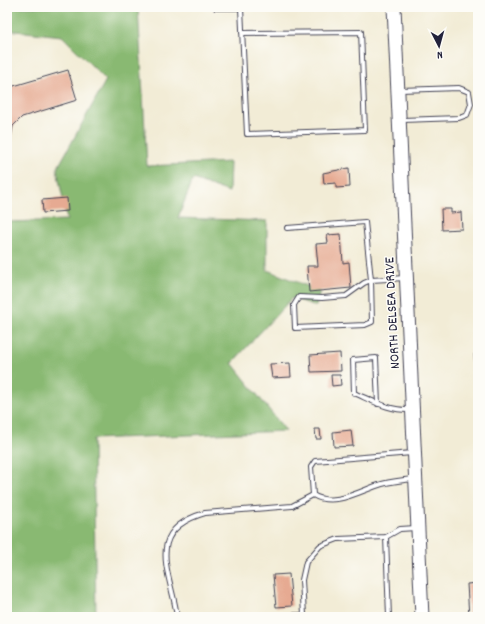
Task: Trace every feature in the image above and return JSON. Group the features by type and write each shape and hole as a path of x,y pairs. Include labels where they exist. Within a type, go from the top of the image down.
{"main road":[{"name":"NORTH DELSEA DRIVE","path":"394,7 408,278 422,617"}],"lane":[{"path":"216,7 257,7"},
{"path":"241,8 242,33 247,134 365,130 361,32 242,33"},
{"path":"398,90 459,88 469,92 471,104 467,115 459,118 399,120"},
{"path":"287,228 365,222 371,280 372,322 365,325 295,328 294,305 299,297 346,296 364,283 371,280 408,278"},
{"path":"378,404 376,358 353,360 354,394 378,404 398,411 413,410"},
{"path":"313,495 311,467 315,461 415,452"},
{"path":"313,495 320,499 330,501 381,484 416,479"},
{"path":"176,617 166,572 165,558 167,544 172,532 180,524 191,517 204,513 292,506 313,495"},
{"path":"246,617 305,616 302,580 306,562 320,546 338,539 386,537 400,529 418,528"},
{"path":"386,537 388,617"}],"green space":[{"path":"7,7 138,7 147,166 230,162 229,192 193,179 178,218 267,221 267,270 320,291 316,306 292,298 232,363 286,431 93,439 96,617 7,617 7,222 67,220 57,169 106,80 62,36 7,30"}],"building":[{"path":"68,70 77,100 22,117 13,126 7,163 7,88"},
{"path":"349,168 350,187 336,188 336,183 324,184 323,173"},
{"path":"67,198 68,211 43,213 42,200"},
{"path":"441,209 451,209 451,213 461,212 462,229 442,230"},
{"path":"341,234 343,263 349,262 351,288 309,292 307,266 318,266 316,244 328,243 327,235"},
{"path":"340,353 341,371 311,372 310,355"},
{"path":"474,354 478,354 478,369 475,370"},
{"path":"290,363 291,377 272,378 270,364"},
{"path":"331,375 340,375 341,385 332,386"},
{"path":"315,429 320,429 321,439 316,439"},
{"path":"351,430 353,446 334,447 333,432"},
{"path":"289,574 292,606 276,607 273,575"},
{"path":"478,583 478,617 469,617 467,584"}]}
